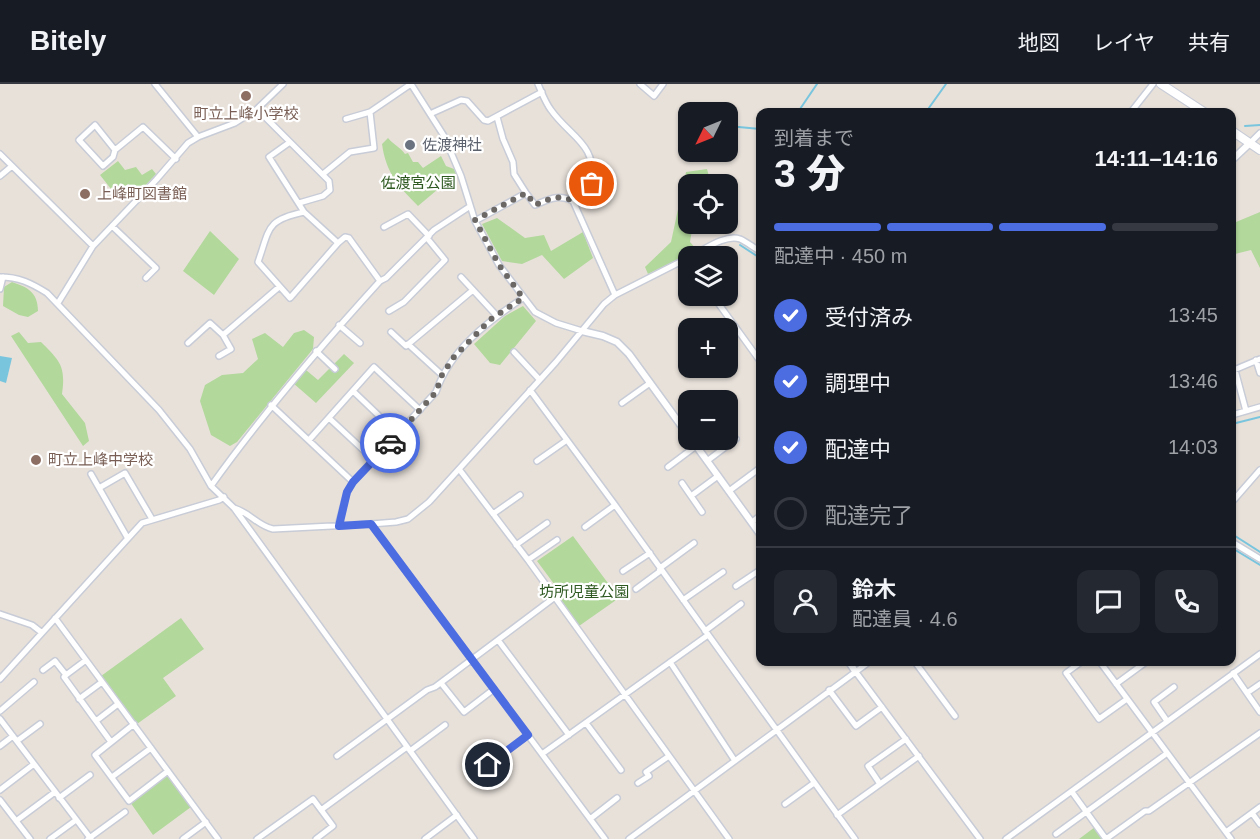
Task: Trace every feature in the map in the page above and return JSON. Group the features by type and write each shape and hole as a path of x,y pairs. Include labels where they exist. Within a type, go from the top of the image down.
{"main road":[{"path":"1161,84 1198,108"},
{"path":"1236,133 1260,150"}],"street":[{"path":"154,84 198,137"},
{"path":"58,303 93,246 176,159 188,143 235,123 257,109 283,84"},
{"path":"346,118 370,112 411,84 444,136 461,176 475,220 499,265 523,298 535,312 556,323 617,342 630,354 678,421"},
{"path":"538,84 551,110 587,149 594,169 592,184 573,201"},
{"path":"640,84 654,96 663,84"},
{"path":"1134,108 1153,84"},
{"path":"430,114 461,100 467,101 484,120 497,117 542,92"},
{"path":"257,109 330,181 330,190 323,196 298,203"},
{"path":"322,174 350,152 374,148 370,112"},
{"path":"497,117 513,162 514,174 526,193 535,205 553,197 562,196 573,201 615,295"},
{"path":"115,150 95,125 79,140 103,166 113,157 115,150 143,127 176,159"},
{"path":"1236,156 1260,133"},
{"path":"290,142 269,158 304,212 338,243"},
{"path":"0,154 93,246"},
{"path":"0,176 12,166"},
{"path":"475,220 526,193"},
{"path":"211,486 271,405 339,325 380,281 386,278 428,237 469,207"},
{"path":"304,212 284,216 270,226 258,262 290,298 345,237 349,238 380,281"},
{"path":"384,227 408,214 445,260 404,302 389,311"},
{"path":"112,226 156,268 146,278"},
{"path":"713,246 733,238 740,239 756,249"},
{"path":"234,508 241,510 265,528 273,529 371,524 408,519 429,502 604,304 615,295 678,264"},
{"path":"0,289 2,277 17,278 33,284 58,303 159,410 190,449 211,486 234,508 474,839"},
{"path":"461,277 496,316"},
{"path":"223,335 279,287"},
{"path":"408,344 472,290"},
{"path":"339,526 347,492 353,482 436,392 442,375 454,357 496,316 523,298"},
{"path":"720,306 756,356"},
{"path":"188,343 210,322 223,335 231,349 219,356"},
{"path":"339,325 360,343"},
{"path":"391,332 442,375"},
{"path":"316,351 335,369"},
{"path":"514,352 540,379"},
{"path":"1236,369 1258,360 1260,373"},
{"path":"309,440 374,367 420,410"},
{"path":"1236,379 1246,411"},
{"path":"622,403 650,383"},
{"path":"530,390 855,839"},
{"path":"353,391 398,434"},
{"path":"271,405 353,482"},
{"path":"1236,414 1260,407"},
{"path":"328,418 374,460"},
{"path":"537,461 567,440"},
{"path":"668,467 691,450"},
{"path":"699,450 756,528"},
{"path":"707,460 721,450"},
{"path":"459,469 626,694 729,839"},
{"path":"1236,497 1260,470"},
{"path":"729,491 756,471"},
{"path":"99,488 125,473 152,519"},
{"path":"91,474 127,537"},
{"path":"691,496 718,476"},
{"path":"682,483 702,512"},
{"path":"493,514 520,495"},
{"path":"0,680 142,523 224,497"},
{"path":"585,527 615,505"},
{"path":"752,522 756,519"},
{"path":"516,545 547,523"},
{"path":"371,524 605,839"},
{"path":"528,560 557,540"},
{"path":"636,589 694,543"},
{"path":"1236,544 1260,559"},
{"path":"623,572 650,553"},
{"path":"683,600 723,572"},
{"path":"736,586 756,573"},
{"path":"337,756 427,690 441,683 555,597"},
{"path":"542,754 670,662 741,604"},
{"path":"0,614 32,625 41,633"},
{"path":"55,618 218,839"},
{"path":"498,640 569,735"},
{"path":"1006,839 1260,654"},
{"path":"66,675 86,660"},
{"path":"43,670 55,661 111,742"},
{"path":"670,662 735,761"},
{"path":"852,666 980,839"},
{"path":"629,839 863,666"},
{"path":"918,666 955,716"},
{"path":"1076,666 1066,673 1099,719 1126,699"},
{"path":"1103,666 1187,783 1231,839"},
{"path":"1116,684 1141,666"},
{"path":"1233,673 1260,712"},
{"path":"0,711 34,682"},
{"path":"80,699 102,682"},
{"path":"441,683 464,712 494,689"},
{"path":"1247,693 1260,684"},
{"path":"1167,721 1154,702 1174,687"},
{"path":"830,690 856,726 882,707"},
{"path":"96,721 118,704"},
{"path":"0,718 89,839 125,812"},
{"path":"586,723 621,770"},
{"path":"0,746 39,724"},
{"path":"134,724 95,755 129,801 168,771"},
{"path":"321,810 445,725"},
{"path":"1072,792 1106,839 1260,733"},
{"path":"488,765 528,735"},
{"path":"880,784 868,766 906,739"},
{"path":"112,777 151,748"},
{"path":"1056,834 1166,754"},
{"path":"638,783 649,776 646,772 669,756"},
{"path":"837,814 919,756"},
{"path":"0,790 34,764"},
{"path":"59,798 90,775"},
{"path":"785,804 813,783"},
{"path":"16,821 55,792"},
{"path":"590,819 617,798"},
{"path":"257,839 313,799 333,826 316,839"},
{"path":"0,800 30,839"},
{"path":"1226,832 1260,807"},
{"path":"1252,813 1260,824"},
{"path":"425,839 457,815"},
{"path":"50,839 76,820"},
{"path":"185,839 206,822"}],"green space":[{"name":"佐渡宮公園","path":"388,138 405,154 408,153 413,162 418,162 423,168 441,156 446,166 454,169 456,174 418,206 399,185 386,163 382,144"},
{"path":"118,161 125,170 136,167 142,175 152,169 156,174 140,191 128,184 115,194 100,175"},
{"path":"707,169 708,174 686,174 686,172"},
{"path":"678,209 678,234 691,234 690,242 694,246 678,246 678,259 648,274 645,267 671,242"},
{"path":"1260,212 1260,268 1251,250 1236,254 1236,222"},
{"path":"497,218 525,238 544,235 551,251 583,232 593,258 564,279 542,255 522,264 502,261 482,224"},
{"path":"210,231 239,259 214,295 183,271"},
{"path":"12,282 31,291 36,299 38,311 28,317 3,306 4,287"},
{"path":"523,306 536,321 500,365 490,363 474,344 505,316"},
{"path":"304,330 314,337 313,349 237,442 230,446 211,435 200,401 205,385 222,375 243,373 258,359 252,339 265,333 283,347 294,333"},
{"path":"19,332 28,343 41,342 57,359 63,377 62,394 85,423 89,441 83,446 11,336"},
{"path":"344,354 354,363 316,403 293,383 306,370 318,380"},
{"name":"坊所児童公園","path":"573,536 619,598 579,626 557,595 560,592 537,561"},
{"path":"181,618 204,649 163,678 176,696 137,724 101,676"},
{"path":"168,775 191,807 153,835 130,802"},
{"path":"1095,827 1103,839 1079,839"}],"water":[{"path":"0,356 12,358 6,383 0,381"}],"waterway":[{"path":"801,108 817,84"},
{"path":"929,108 946,84"},
{"path":"1245,126 1260,125"},
{"path":"738,127 756,129"},
{"path":"740,245 756,255"},
{"path":"1236,423 1260,417"},
{"path":"1236,537 1260,552"},
{"path":"1236,550 1260,565"}],"way so far":[{"path":"390,443 436,392 442,375 454,357 491,319 523,298 499,265 475,220 507,201 526,193 535,205 553,197 562,196 573,201 592,184"}],"place":[{"name":"町立上峰小学校","path":"246,96"},
{"name":"佐渡神社","path":"410,145"},
{"name":"上峰町図書館","path":"85,194"},
{"name":"町立上峰中学校","path":"36,460"}],"route":[{"path":"390,443 353,482 347,492 339,526 371,524 528,735 488,765"}]}
